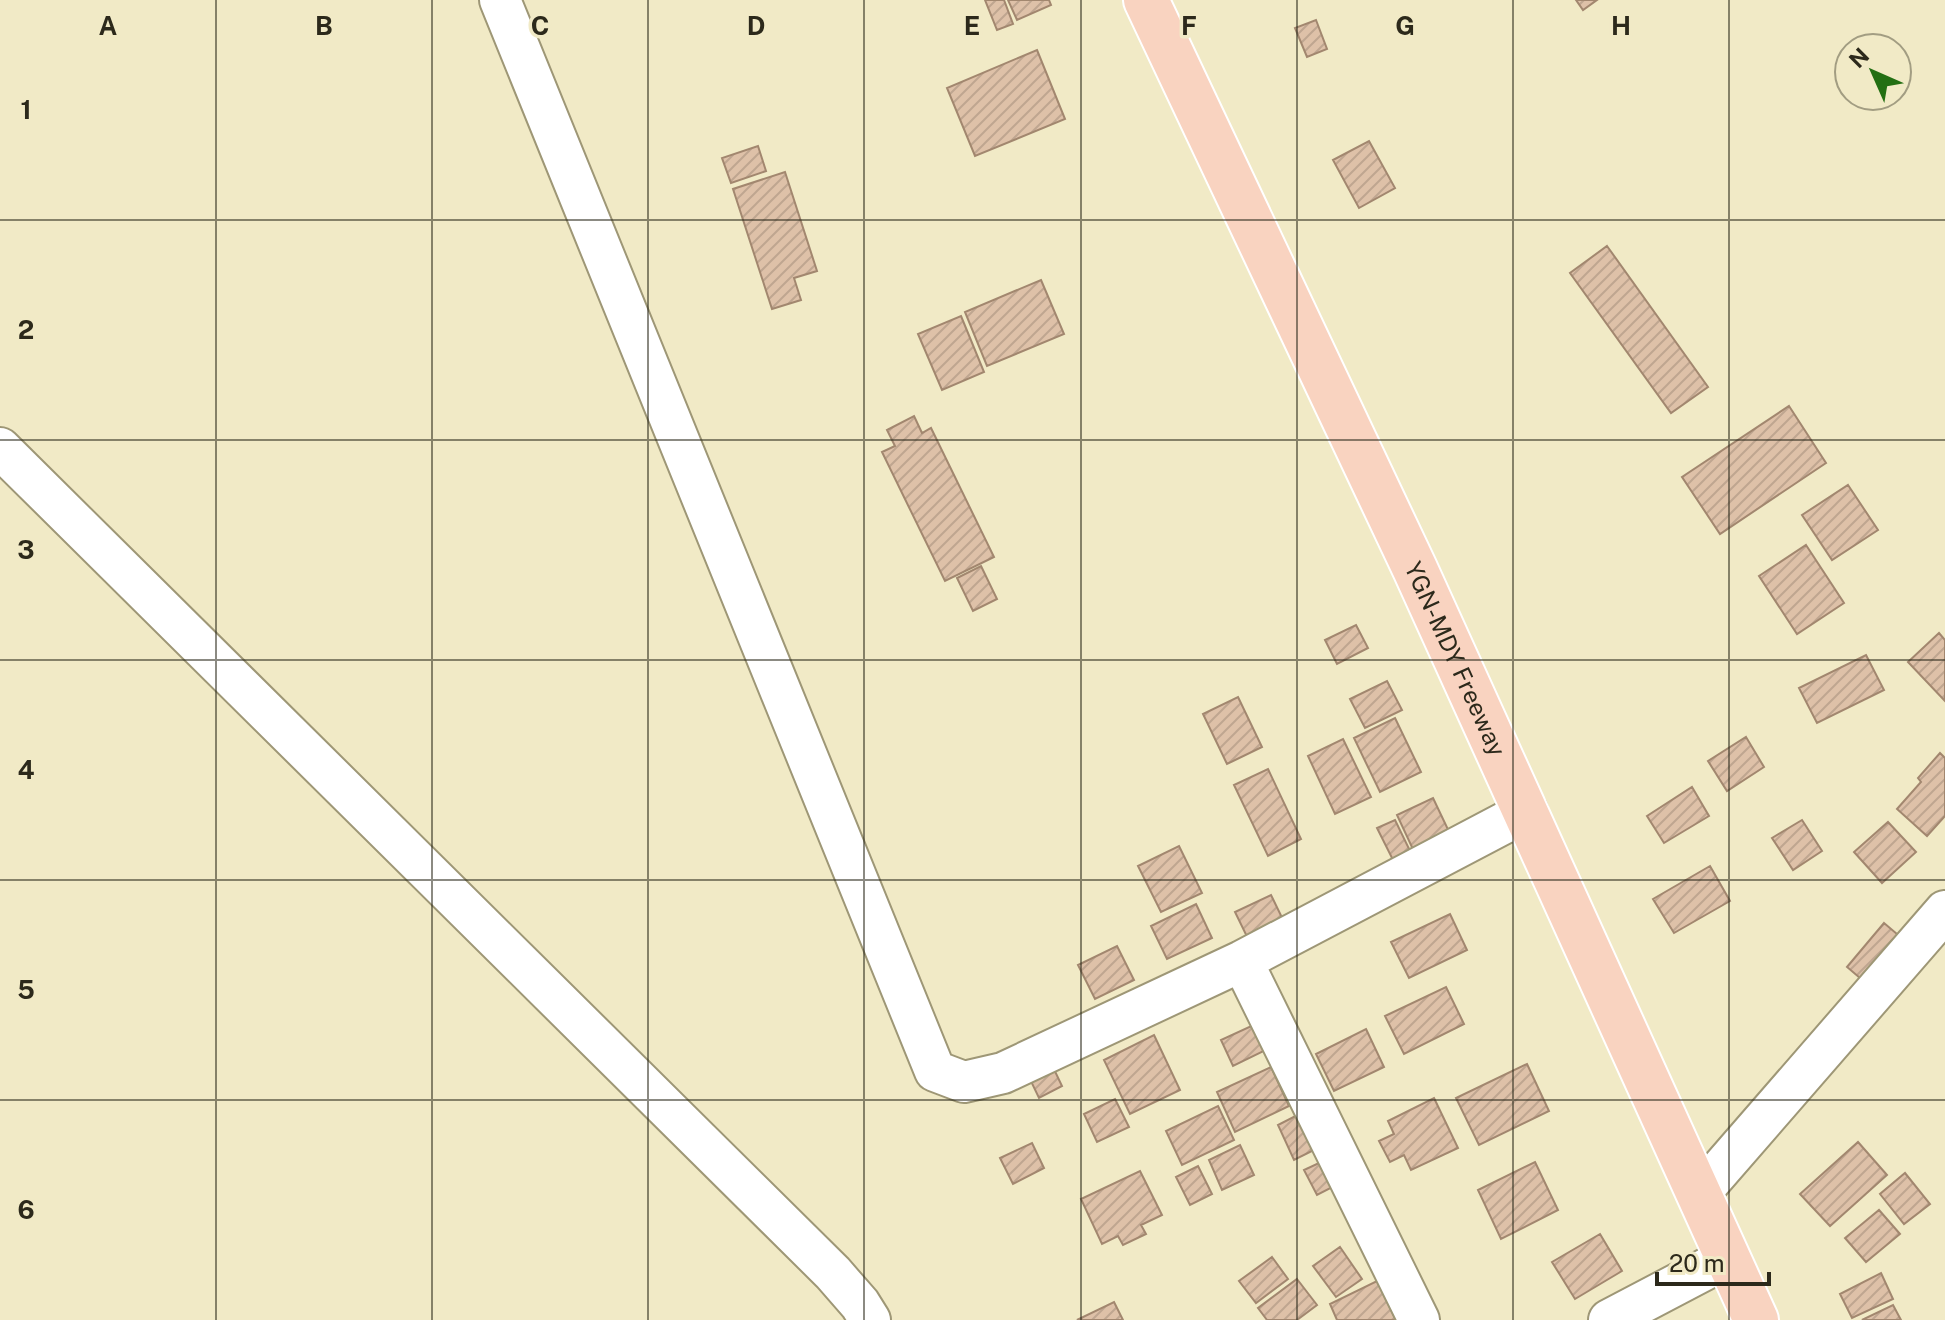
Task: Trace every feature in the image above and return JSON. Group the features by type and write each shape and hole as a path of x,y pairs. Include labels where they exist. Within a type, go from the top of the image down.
{"main road":[{"name":"YGN-MDY Freeway","path":"1146,0 1527,811 1756,1320"}],"street":[{"path":"500,0 935,1071 964,1082 1003,1073 1242,961 1527,811"},
{"path":"0,448 833,1273 870,1320"},
{"path":"1700,1193 1945,911"},
{"path":"1242,961 1419,1320"},
{"path":"1609,1320 1727,1258"}],"building":[{"path":"985,0 1004,0 1013,24 997,30"},
{"path":"1008,0 1049,0 1051,5 1017,20"},
{"path":"1576,0 1597,0 1583,10"},
{"path":"1316,20 1327,49 1307,57 1295,28"},
{"path":"1037,50 1065,119 975,156 947,88"},
{"path":"1369,141 1395,188 1359,208 1333,160"},
{"path":"758,146 766,171 731,183 722,158"},
{"path":"785,172 817,271 794,278 801,300 772,309 733,189"},
{"path":"1607,246 1708,387 1671,413 1570,273"},
{"path":"1041,280 1064,334 987,366 965,312"},
{"path":"961,316 984,372 942,390 918,334"},
{"path":"1789,406 1826,463 1720,534 1682,477"},
{"path":"914,416 922,433 931,428 994,557 945,581 882,452 895,446 887,430"},
{"path":"1848,485 1878,530 1832,560 1802,515"},
{"path":"1806,545 1844,603 1797,634 1759,576"},
{"path":"981,566 997,599 973,611 957,578"},
{"path":"1356,625 1368,648 1337,664 1325,640"},
{"path":"1939,633 1945,640 1945,701 1908,662"},
{"path":"1866,655 1884,690 1817,723 1799,688"},
{"path":"1387,681 1402,710 1365,728 1350,699"},
{"path":"1238,697 1262,747 1227,764 1203,714"},
{"path":"1395,718 1421,772 1380,792 1354,738"},
{"path":"1746,737 1764,767 1727,791 1708,761"},
{"path":"1343,739 1371,797 1335,814 1308,756"},
{"path":"1940,753 1945,758 1945,816 1927,836 1897,809 1921,782 1918,778"},
{"path":"1268,769 1301,839 1268,856 1234,785"},
{"path":"1692,787 1709,816 1664,843 1647,816"},
{"path":"1433,798 1453,840 1417,858 1397,815"},
{"path":"1395,820 1413,857 1396,866 1377,828"},
{"path":"1802,820 1822,851 1793,870 1772,838"},
{"path":"1888,822 1916,852 1882,883 1854,852"},
{"path":"1179,846 1202,893 1161,912 1138,866"},
{"path":"1710,866 1730,901 1674,933 1653,899"},
{"path":"1271,895 1289,932 1253,949 1235,912"},
{"path":"1196,904 1212,938 1167,959 1151,926"},
{"path":"1450,914 1467,950 1409,978 1391,942"},
{"path":"1884,923 1910,945 1873,989 1847,967"},
{"path":"1117,946 1134,980 1095,999 1078,965"},
{"path":"1446,987 1464,1024 1404,1054 1385,1016"},
{"path":"1260,1022 1272,1047 1233,1066 1221,1040"},
{"path":"1366,1029 1384,1067 1334,1091 1316,1054"},
{"path":"1154,1035 1180,1090 1130,1114 1104,1060"},
{"path":"1051,1063 1062,1086 1039,1098 1028,1075"},
{"path":"1527,1064 1549,1111 1479,1145 1456,1098"},
{"path":"1271,1067 1289,1106 1235,1132 1217,1092"},
{"path":"1434,1098 1458,1148 1411,1170 1404,1155 1390,1162 1379,1141 1394,1134 1388,1121"},
{"path":"1115,1099 1129,1127 1097,1142 1084,1114"},
{"path":"1218,1106 1234,1140 1182,1165 1166,1131"},
{"path":"1309,1109 1326,1144 1294,1160 1278,1125"},
{"path":"1858,1142 1887,1175 1830,1226 1800,1194"},
{"path":"1032,1143 1044,1168 1013,1184 1000,1158"},
{"path":"1240,1145 1254,1175 1222,1190 1209,1160"},
{"path":"1336,1155 1348,1179 1317,1195 1304,1170"},
{"path":"1535,1162 1558,1210 1501,1239 1478,1190"},
{"path":"1198,1166 1212,1194 1190,1205 1176,1177"},
{"path":"1140,1171 1162,1215 1141,1225 1146,1234 1123,1245 1118,1236 1102,1244 1081,1199"},
{"path":"1905,1173 1930,1204 1904,1224 1880,1194"},
{"path":"1879,1210 1900,1234 1866,1262 1845,1238"},
{"path":"1600,1234 1622,1271 1575,1299 1552,1262"},
{"path":"1340,1247 1362,1279 1336,1297 1313,1266"},
{"path":"1272,1257 1288,1279 1256,1303 1239,1281"},
{"path":"1881,1273 1893,1299 1852,1318 1840,1294"},
{"path":"1297,1279 1317,1305 1297,1320 1267,1320 1258,1308"},
{"path":"1377,1281 1396,1320 1337,1320 1330,1304"},
{"path":"1114,1302 1123,1320 1077,1320"},
{"path":"1893,1305 1901,1320 1862,1320"}]}
